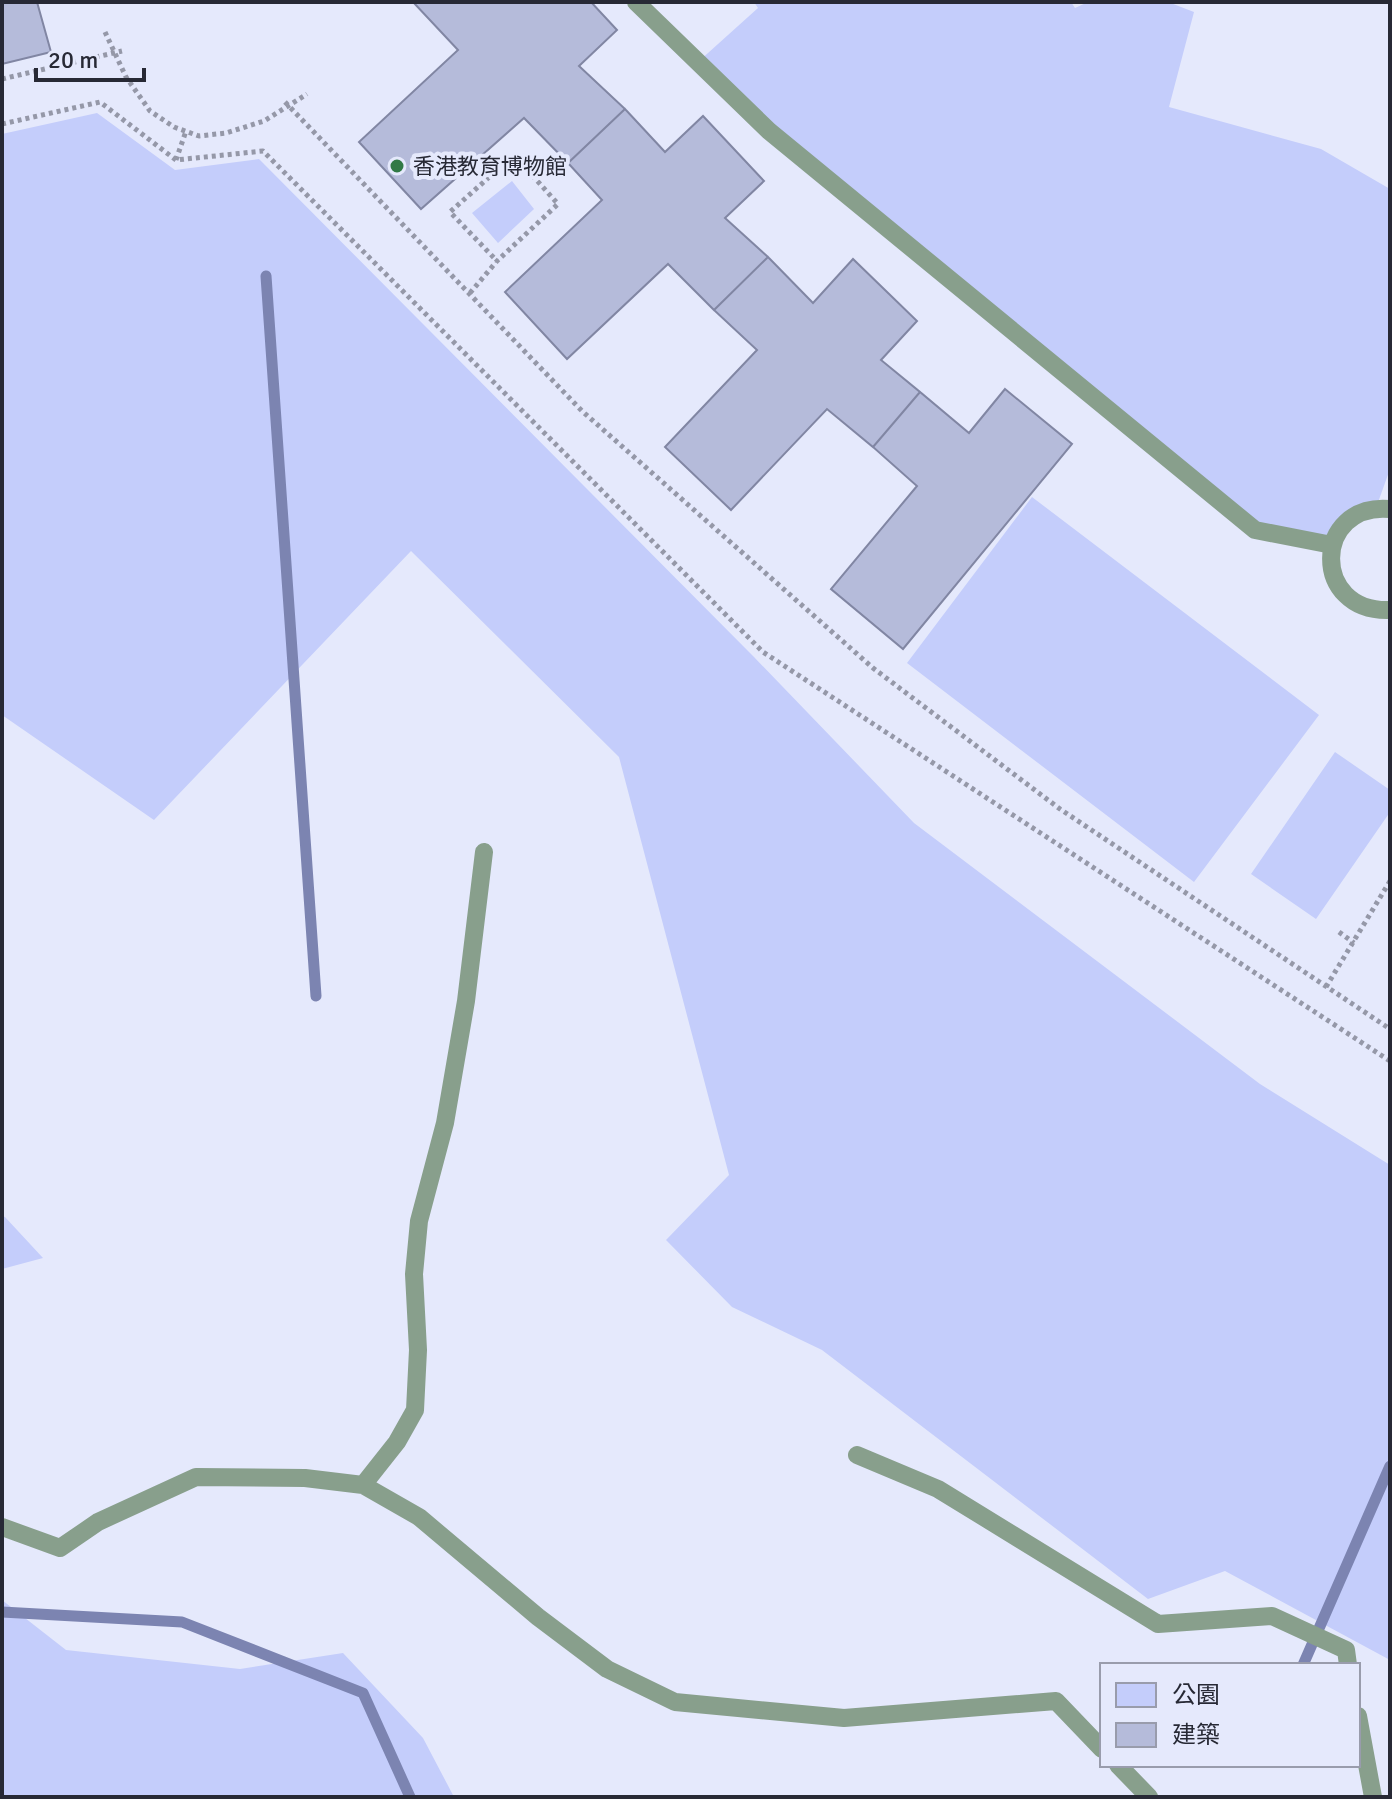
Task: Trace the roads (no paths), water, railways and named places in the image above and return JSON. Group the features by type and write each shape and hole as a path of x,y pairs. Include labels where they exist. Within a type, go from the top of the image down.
{"lane":[{"path":"636,2 769,131 1255,530 1332,545"},
{"path":"1390,509 1376,508 1359,513 1345,523 1332,545 1330,561 1334,578 1343,593 1356,604 1372,610 1390,610"},
{"path":"363,1485 397,1442 415,1410 418,1350 414,1274 419,1221 445,1123 466,1001 484,852"},
{"path":"857,1455 938,1489 1158,1624 1272,1616 1346,1650 1348,1663"},
{"path":"2,1527 60,1548 98,1522 196,1477 305,1478 363,1485 419,1517 538,1617 607,1669 675,1702 844,1718 1056,1701 1100,1747"},
{"path":"1360,1727 1373,1797"},
{"path":"1120,1767 1149,1797"}],"waterway":[{"path":"266,276 316,996"},
{"path":"1304,1663 1390,1466"},
{"path":"2,1612 182,1622 363,1693 410,1797"}],"place":[{"name":"香港教育博物館","path":"397,166"}]}
